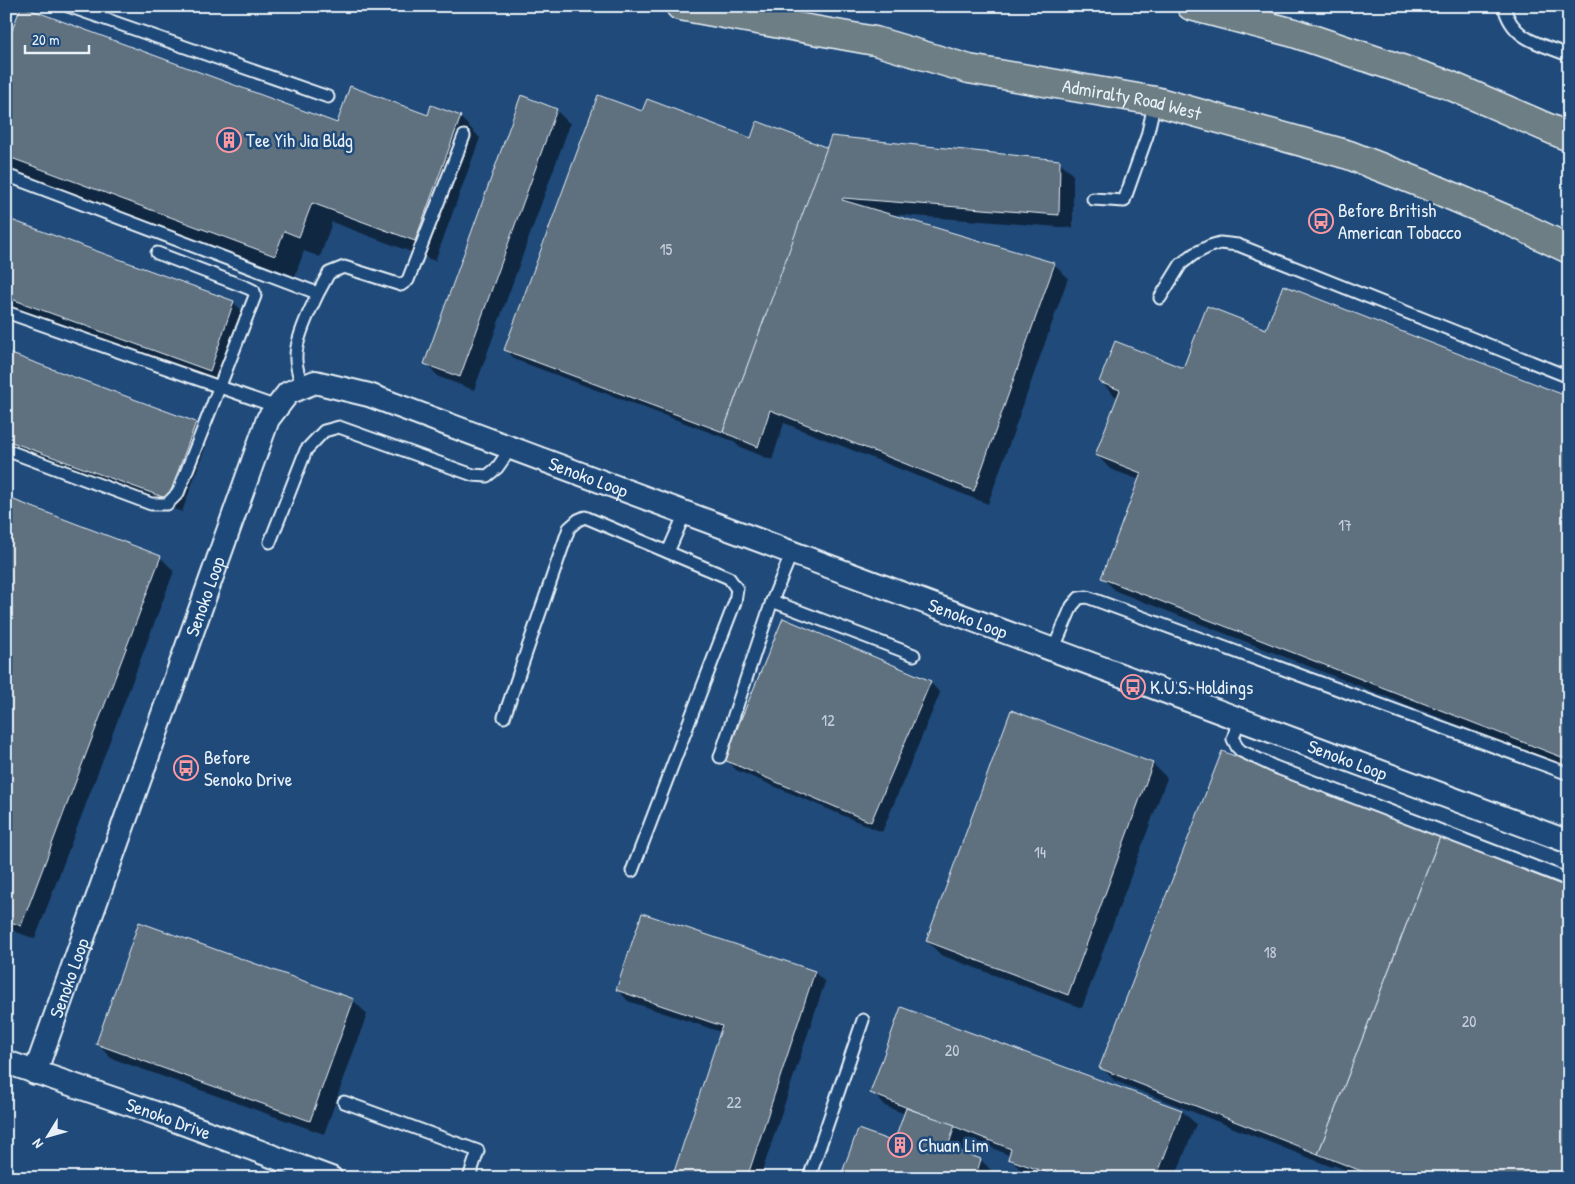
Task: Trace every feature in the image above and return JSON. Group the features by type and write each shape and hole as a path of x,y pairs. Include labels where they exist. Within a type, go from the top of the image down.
{"main road":[{"name":"Admiralty Road West","path":"680,6 875,40 969,69 1155,101 1349,156 1426,185 1569,249"},
{"path":"1191,6 1294,33 1440,82 1569,137"}],"street":[{"name":"Senoko Loop","path":"36,1072 268,419 288,393 315,382 369,395 1569,842"},
{"name":"Senoko Drive","path":"6,1062 158,1114 330,1178"}],"lane":[{"path":"68,6 328,97"},
{"path":"1504,6 1506,17 1515,30 1524,38 1569,55"},
{"path":"1093,199 1124,200 1147,136 1155,101"},
{"path":"302,387 295,358 297,345 317,292 329,273 344,267 401,285 408,280 464,136"},
{"path":"6,175 317,292"},
{"path":"1160,298 1181,264 1194,254 1220,243 1238,245 1569,378"},
{"path":"6,450 151,504 167,504 178,493 255,296 254,291 157,253"},
{"path":"6,312 277,407"},
{"path":"270,542 306,450 324,431 339,427 473,475 487,476 497,468 511,448"},
{"path":"668,552 685,513"},
{"path":"504,717 570,528 578,520 586,517 729,578 738,589 732,611 632,871"},
{"path":"720,757 772,601 792,552"},
{"path":"1053,650 1072,606 1079,598 1087,596 1569,774"},
{"path":"772,601 914,655"},
{"path":"1240,719 1232,738 1237,748 1241,751 1284,771 1569,880"},
{"path":"809,1178 863,1020"},
{"path":"344,1102 478,1151 469,1178"}],"building":[{"name":"Tee Yih Jia Bldg","path":"21,6 337,123 350,86 428,115 431,105 461,116 415,241 312,203 299,237 284,231 275,256 6,156 6,47"},
{"path":"521,95 557,109 460,377 424,364"},
{"path":"598,95 642,111 647,99 751,138 757,121 828,148 723,432 504,350"},
{"path":"831,136 1060,160 1059,215 843,198 842,200 1055,263 974,491 770,410 758,447 723,432"},
{"path":"6,218 234,301 210,371 6,297"},
{"path":"1283,285 1569,397 1569,760 1101,578 1141,473 1095,455 1120,390 1099,382 1115,341 1183,368 1207,306 1266,329"},
{"path":"6,352 196,422 168,499 6,440"},
{"path":"6,497 161,556 21,926 6,920"},
{"path":"783,618 931,681 871,822 724,760"},
{"path":"1011,710 1153,763 1068,995 926,941"},
{"path":"1222,751 1440,837 1318,1154 1099,1068"},
{"path":"1440,837 1569,888 1569,1178 1379,1178 1318,1154"},
{"path":"642,913 815,971 747,1178 672,1178 722,1026 616,990"},
{"path":"139,922 354,999 310,1121 96,1044"},
{"path":"901,1007 1182,1110 1156,1178 1062,1178 1008,1159 1011,1149 870,1093"},
{"name":"Chuan Lim","path":"906,1108 955,1125 948,1147 981,1159 975,1178 840,1178 858,1129 894,1142"}],"place":[{"name":"Tee Yih Jia Bldg","path":"229,140"},
{"name":"Before British American Tobacco","path":"1321,221"},
{"name":"K.U.S. Holdings","path":"1133,687"},
{"name":"Before Senoko Drive","path":"186,768"},
{"name":"Chuan Lim","path":"900,1145"}]}
